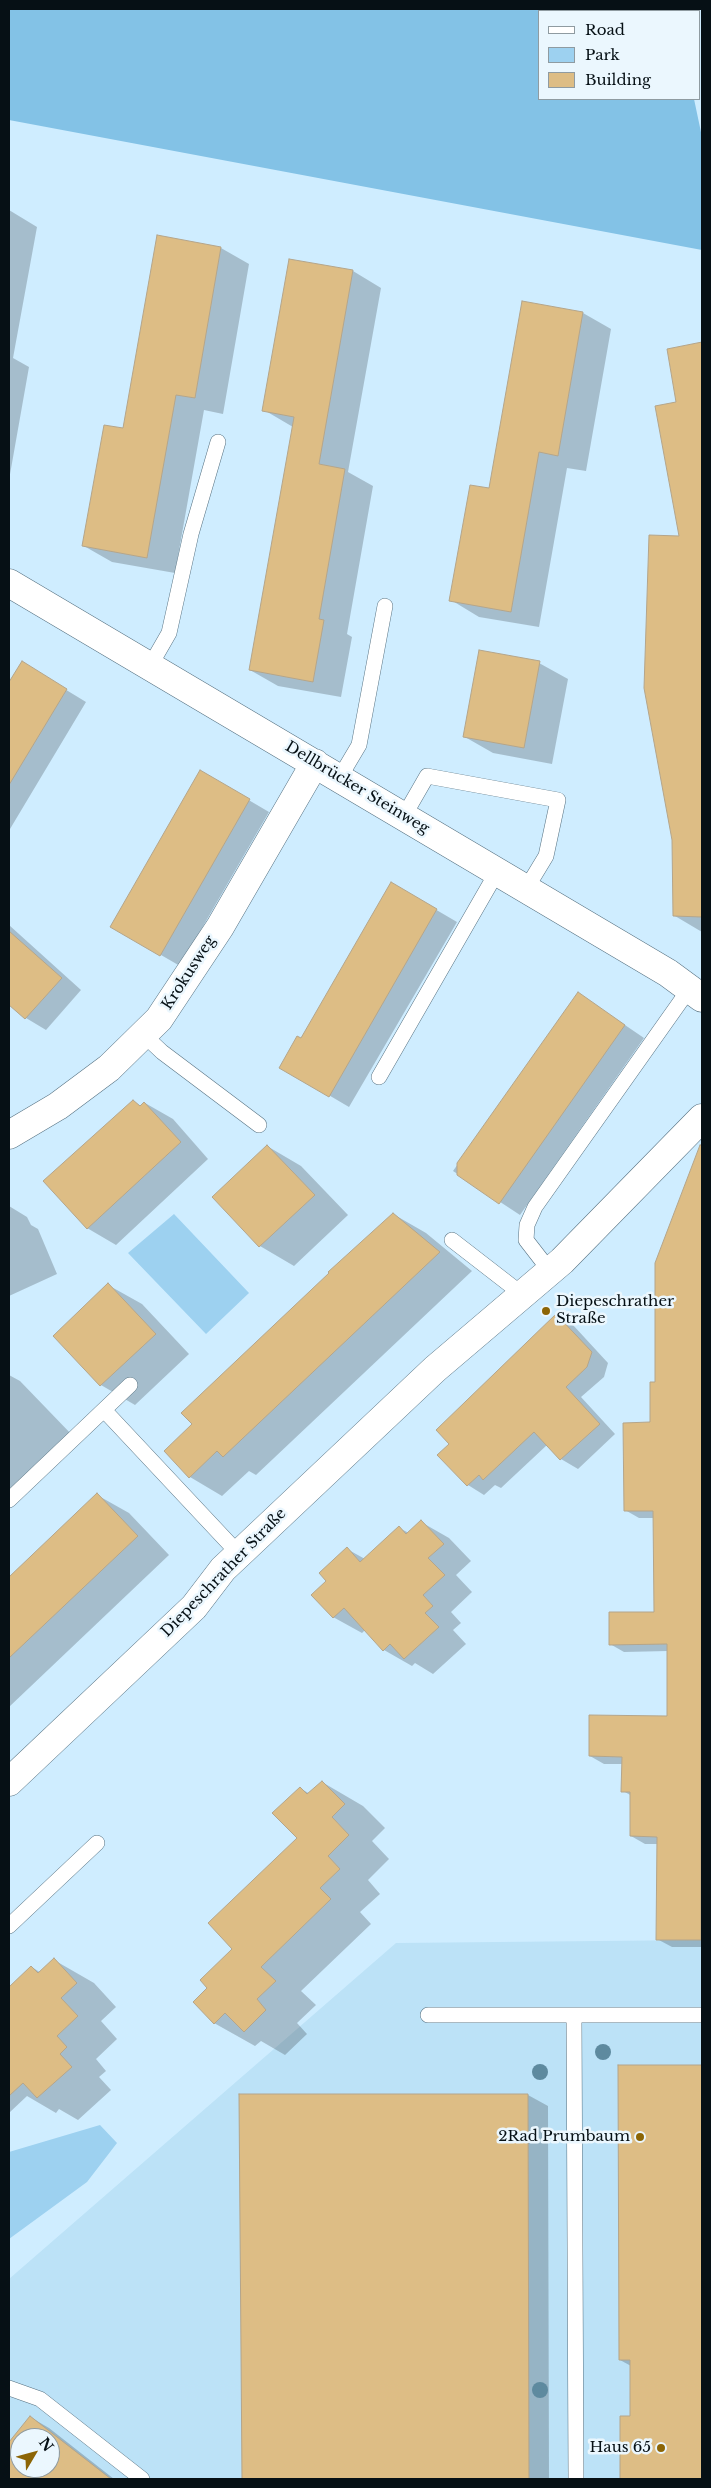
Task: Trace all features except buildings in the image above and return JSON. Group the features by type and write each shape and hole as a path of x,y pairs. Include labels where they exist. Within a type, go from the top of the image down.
{"street":[{"name":"Dellbrücker Steinweg","path":"9,583 340,777 696,993"},
{"name":"Krokusweg","path":"9,1135 58,1106 109,1068 159,1019 194,968 315,763"},
{"name":"Diepeschrather Straße","path":"9,1782 194,1607 239,1554 435,1369 550,1271 702,1118"}],"lane":[{"path":"150,666 170,633 191,534 218,442"},
{"path":"340,777 359,745 385,606"},
{"path":"404,816 427,776 558,800 546,856 526,889"},
{"path":"380,1077 497,872"},
{"path":"550,1271 526,1240 527,1226 535,1207 696,993"},
{"path":"144,1035 162,1052 259,1126"},
{"path":"452,1240 523,1295"},
{"path":"9,1500 130,1385"},
{"path":"104,1410 239,1554"},
{"path":"9,1926 97,1843"},
{"path":"428,2015 702,2015"},
{"path":"574,2015 576,2479"},
{"path":"9,2388 40,2399 142,2479"}],"shaded area":[{"path":"9,9 675,9 538,10 538,100 694,100 702,137 702,250 9,120"},
{"path":"702,1940 702,2479 9,2479 9,2279 396,1943"}],"green space":[{"path":"174,1214 249,1293 206,1334 128,1253"},
{"path":"100,2125 117,2143 87,2182 9,2239 9,2152"}],"place":[{"name":"Diepeschrather Straße","path":"546,1311"},
{"name":"2Rad Prumbaum","path":"640,2137"},
{"name":"Haus 65","path":"661,2448"}]}
